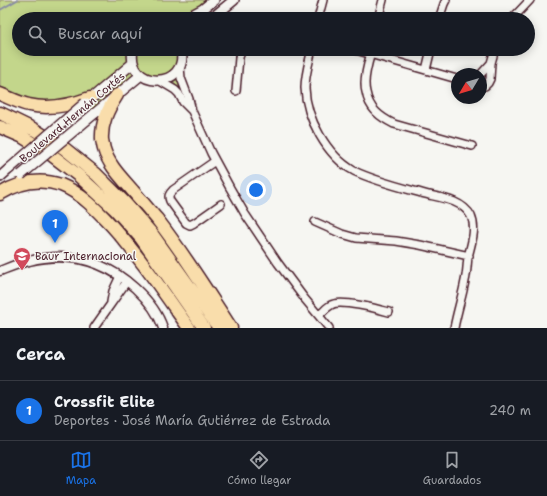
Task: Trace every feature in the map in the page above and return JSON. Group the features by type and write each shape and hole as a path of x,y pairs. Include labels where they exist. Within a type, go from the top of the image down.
{"highway":[{"path":"0,94 28,105 46,107 55,107 88,101"},
{"path":"117,95 105,118 103,128 103,148 109,162 184,255 231,328"},
{"path":"0,113 35,130 65,149 96,174 124,202 152,234 219,328"},
{"path":"0,127 21,136 53,156 79,176 115,209 141,238 204,328"},
{"path":"0,193 20,184 38,182 50,182 61,185 73,191 88,202 129,245 189,328"}],"main road":[{"path":"197,12 214,0"},
{"path":"219,12 234,0"},
{"path":"132,56 136,70 141,75 160,81 177,72 180,67 182,56"},
{"name":"Boulevard Hernán Cortés","path":"0,176 133,63"},
{"name":"Boulevard Hernán Cortés","path":"0,193 141,75"}],"street":[{"path":"320,12 323,0"},
{"path":"380,12 383,0"},
{"path":"441,12 446,0"},
{"path":"519,12 530,0"},
{"path":"236,91 239,56"},
{"path":"310,56 305,87 307,104 319,135 338,159 353,170 381,182 459,204 465,208 471,216 473,237 454,328"},
{"path":"370,56 365,84 366,95 371,106 378,115 394,124 472,146"},
{"path":"383,56 451,77"},
{"path":"426,70 429,56"},
{"path":"487,84 490,79 492,56"},
{"path":"486,68 491,63"},
{"path":"180,67 183,102 192,111 215,161 245,214 278,263 329,328"},
{"path":"160,81 182,93"},
{"path":"215,161 173,190 168,197 186,223 190,225 221,204"},
{"path":"315,222 342,234 356,238 396,241 469,256"},
{"path":"0,271 30,260 58,257 83,260 102,266 120,276 141,293 155,310 163,328"},
{"path":"111,303 113,291 120,276"},
{"path":"94,328 127,281"},
{"path":"319,315 331,304 337,303 354,304 389,312"}],"green space":[{"path":"0,0 215,0 195,12 12,12 12,56 133,56 133,62 90,98 55,106 0,94"},
{"path":"136,56 180,56 175,70 180,89 166,76 159,78 143,72 137,65"},
{"path":"133,62 138,72 94,111 88,104"}],"waterway":[{"path":"0,10 17,0"}],"place":[{"name":"Crossfit Elite","path":"55,243"},
{"name":"Baur Internacional","path":"22,271"}]}
